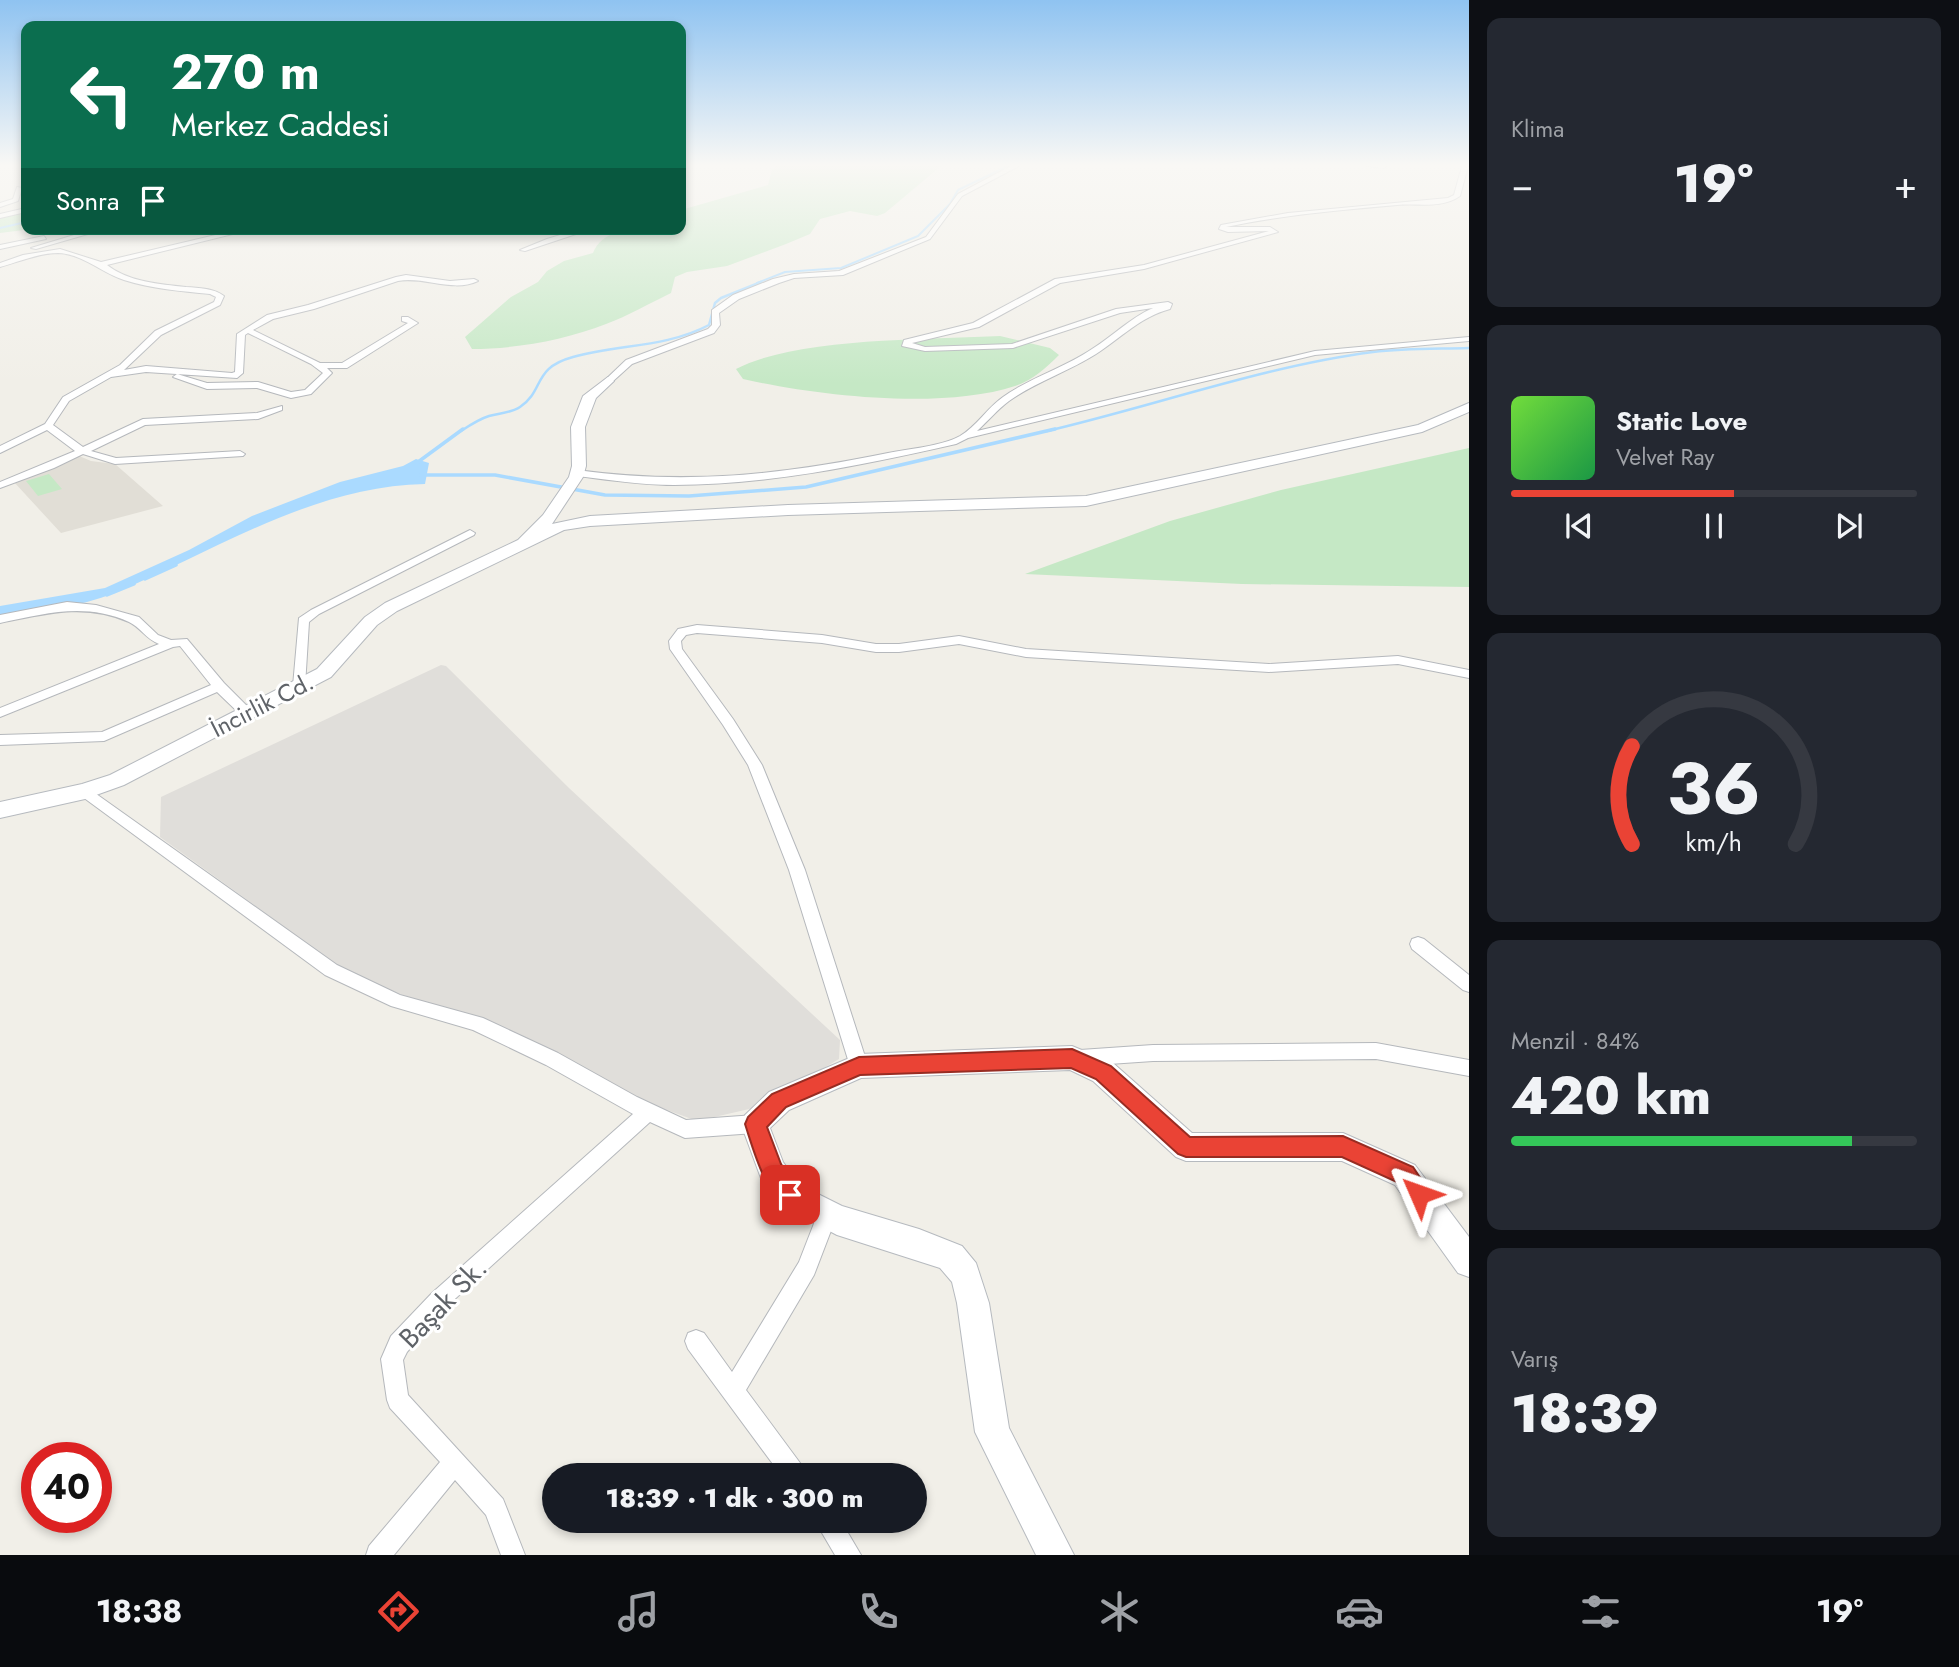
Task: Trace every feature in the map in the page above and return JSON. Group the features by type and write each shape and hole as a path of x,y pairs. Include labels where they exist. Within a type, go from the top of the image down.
{"street":[{"path":"0,247 43,239"},
{"path":"0,263 73,239"},
{"path":"0,263 60,251 101,264 209,239"},
{"path":"523,250 554,239"},
{"path":"924,239 840,273 794,276 750,290 715,312 716,325 711,331 629,362 590,396 578,427 579,466 576,475 664,483 848,466 1315,353 1469,339"},
{"path":"970,436 989,413 1012,394 1086,357 1108,344 1141,316 1167,307 1168,304 1119,311 1013,346 925,349 909,347 905,344 907,342 976,324 1058,281 1144,267 1250,239"},
{"path":"0,450 48,426 66,399 123,367 158,333 217,303 220,296 212,292 126,277 107,271 101,264"},
{"path":"108,375 146,369 234,376 239,373 241,334 270,317 406,277 450,283 474,281"},
{"path":"320,365 340,367 349,364 414,323 405,319"},
{"path":"121,372 167,374 208,386 258,385 291,395 308,392 328,373 320,365 247,330"},
{"path":"524,543 560,526 590,521 788,510 1086,501 1422,428 1469,407"},
{"path":"0,485 23,478 143,422 258,416 279,408"},
{"path":"48,426 82,451 115,461 240,454"},
{"name":"İncirlik Cd.","path":"0,810 85,791 117,780 324,673 371,621 391,607 524,543 561,501 576,475"},
{"path":"299,686 303,621 315,612 470,533"},
{"path":"0,619 67,606 96,609 135,620 153,639 170,644"},
{"path":"859,1066 797,870 755,765 729,722 676,649 675,641 681,632 697,629 740,632 822,639 876,648 899,648 959,640 1026,653 1269,668 1398,660 1469,674"},
{"path":"0,713 170,644 183,642 219,686 247,713"},
{"path":"0,740 104,736 219,686"},
{"path":"85,791 331,970 397,1001 477,1023 552,1059 684,1129 755,1124 779,1101 859,1066 1153,1053 1377,1051 1469,1068"},
{"path":"1418,944 1469,985"},
{"path":"1072,1058 1103,1072 1186,1147 1343,1147 1405,1175 1469,1262"},
{"name":"Başak Sk.","path":"513,1555 495,1507 398,1399 392,1359 399,1344 439,1300 648,1112"},
{"path":"755,1124 772,1171 790,1195 828,1215 951,1257 965,1274 973,1303 992,1432 1056,1555"},
{"path":"734,1390 807,1268 828,1215"},
{"path":"695,1341 786,1463"},
{"path":"378,1555 455,1462"},
{"path":"835,1533 849,1555"}],"shaded area":[{"path":"77,455 91,461 115,464 163,506 61,533 14,482"},
{"path":"441,665 446,666 569,788 840,1040 839,1059 758,1107 697,1121 648,1103 435,1007 351,975 160,837 161,797"}],"green space":[{"path":"605,239 799,239 727,266 687,272 675,277 671,293 590,330 540,342 472,349 465,337 511,297 538,282 547,271 564,261 593,253"},
{"path":"1000,336 1050,348 1059,355 1039,373 1015,386 985,393 917,399 807,391 743,379 736,369 793,351 828,346"},
{"path":"1469,448 1469,587 1242,584 1025,574 1170,521 1281,490"},
{"path":"49,474 62,489 38,496 26,481"}],"water":[{"path":"416,459 429,463 425,484 343,496 304,508 115,593 73,606 0,619 0,606 105,588 189,550 252,516 340,482 403,466"}],"waterway":[{"path":"757,283 785,272 841,268 912,239"},
{"path":"461,431 485,417 520,407 533,394 545,373 560,362 590,353 659,342 692,332 709,325 715,303 721,298 761,282"},
{"path":"1055,429 1332,358 1409,349 1469,348"},
{"path":"418,462 463,429"},
{"path":"421,475 495,475 605,495 689,496 806,487 1055,429"},
{"path":"1047,431 1055,429"},
{"path":"145,579 176,565"},
{"path":"107,595 134,584"}],"route":[{"path":"790,1195 772,1171 755,1124 779,1101 859,1066 1072,1058 1103,1072 1186,1147 1343,1147 1405,1175 1419,1194"}]}
